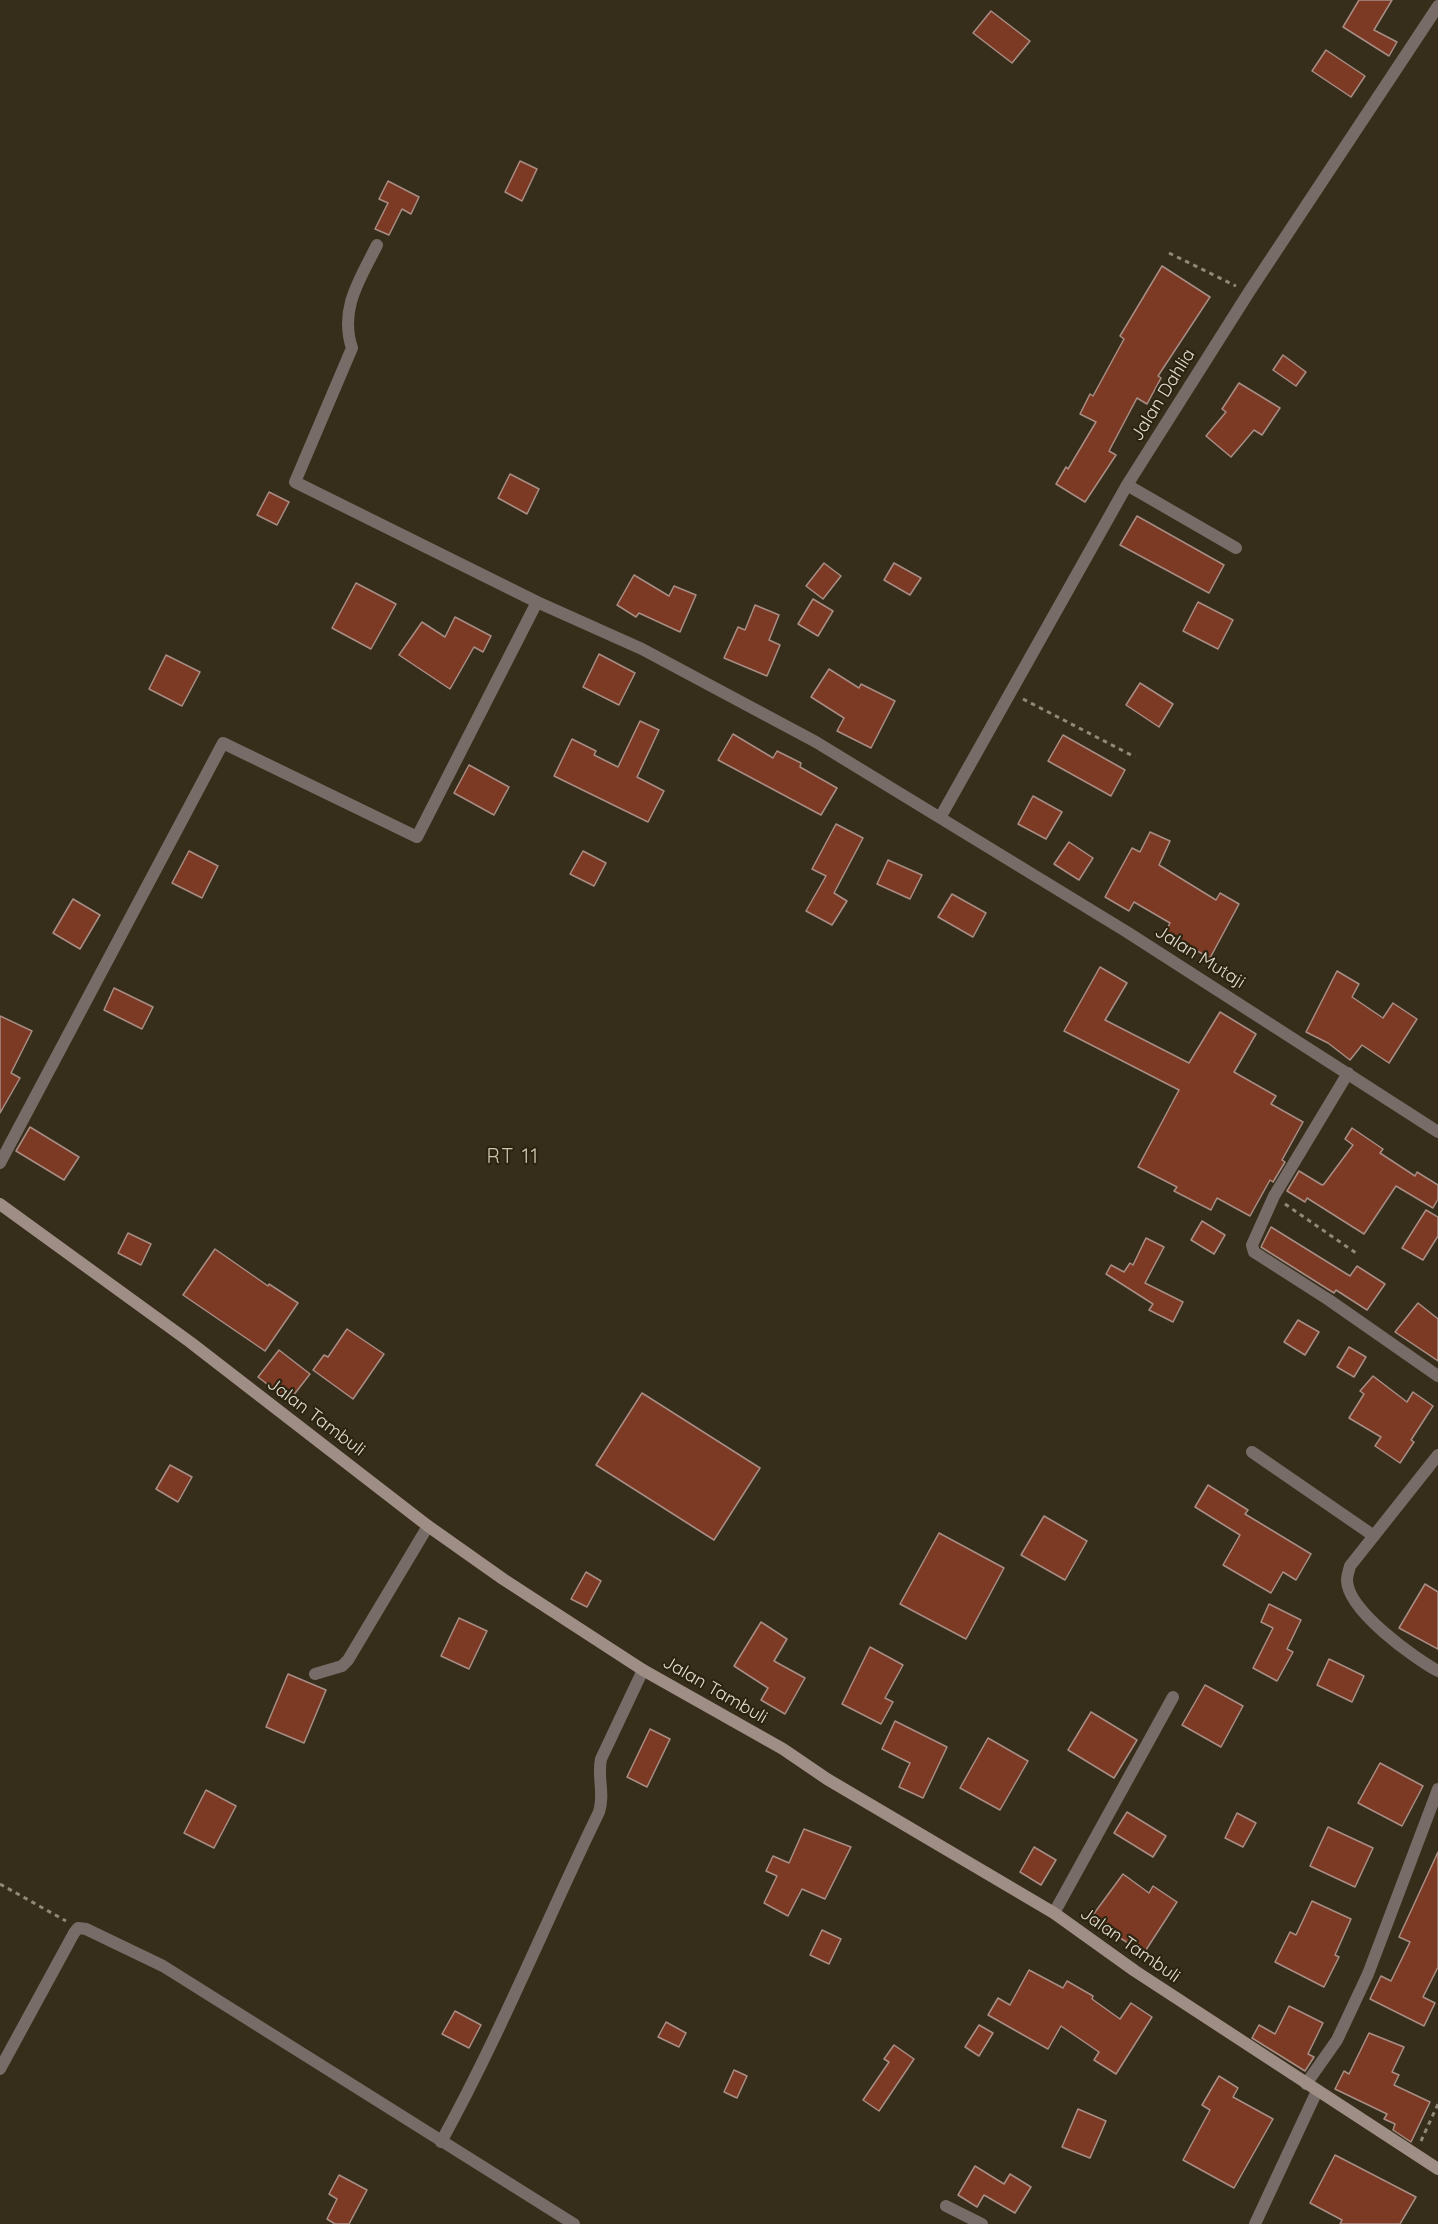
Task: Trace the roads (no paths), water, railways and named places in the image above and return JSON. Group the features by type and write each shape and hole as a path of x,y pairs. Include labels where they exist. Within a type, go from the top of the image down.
{"street":[{"name":"Jalan Dahlia","path":"941,816 1127,485 1249,292 1438,6"},
{"name":"Jalan Mutaji","path":"377,245 348,302 347,330 351,348 295,482 537,602 642,649 750,705 941,816 1438,1132"},
{"path":"1127,485 1236,548"},
{"path":"0,1163 223,743 417,837 537,602"},
{"path":"1348,1073 1274,1196 1252,1245 1254,1252 1329,1300 1438,1376"},
{"name":"Jalan Tambuli","path":"0,1204 190,1342 428,1526 503,1579 643,1670 783,1749 827,1779 1054,1913 1135,1971 1438,2169"},
{"path":"1252,1452 1374,1536"},
{"path":"1438,1455 1350,1566 1347,1580 1349,1590 1355,1600 1390,1639 1438,1671"},
{"path":"315,1674 342,1666 348,1660 428,1526"},
{"path":"441,2142 478,2075 547,1918 599,1812 603,1798 598,1771 601,1759 643,1670"},
{"path":"1054,1913 1173,1697"},
{"path":"1255,2224 1312,2087 1368,1974 1433,1819 1438,1789"},
{"path":"0,2069 78,1928 117,1942 163,1966 574,2224"},
{"path":"946,2206 982,2224"}],"district":[{"name":"RT 11","path":"513,1157"}]}
